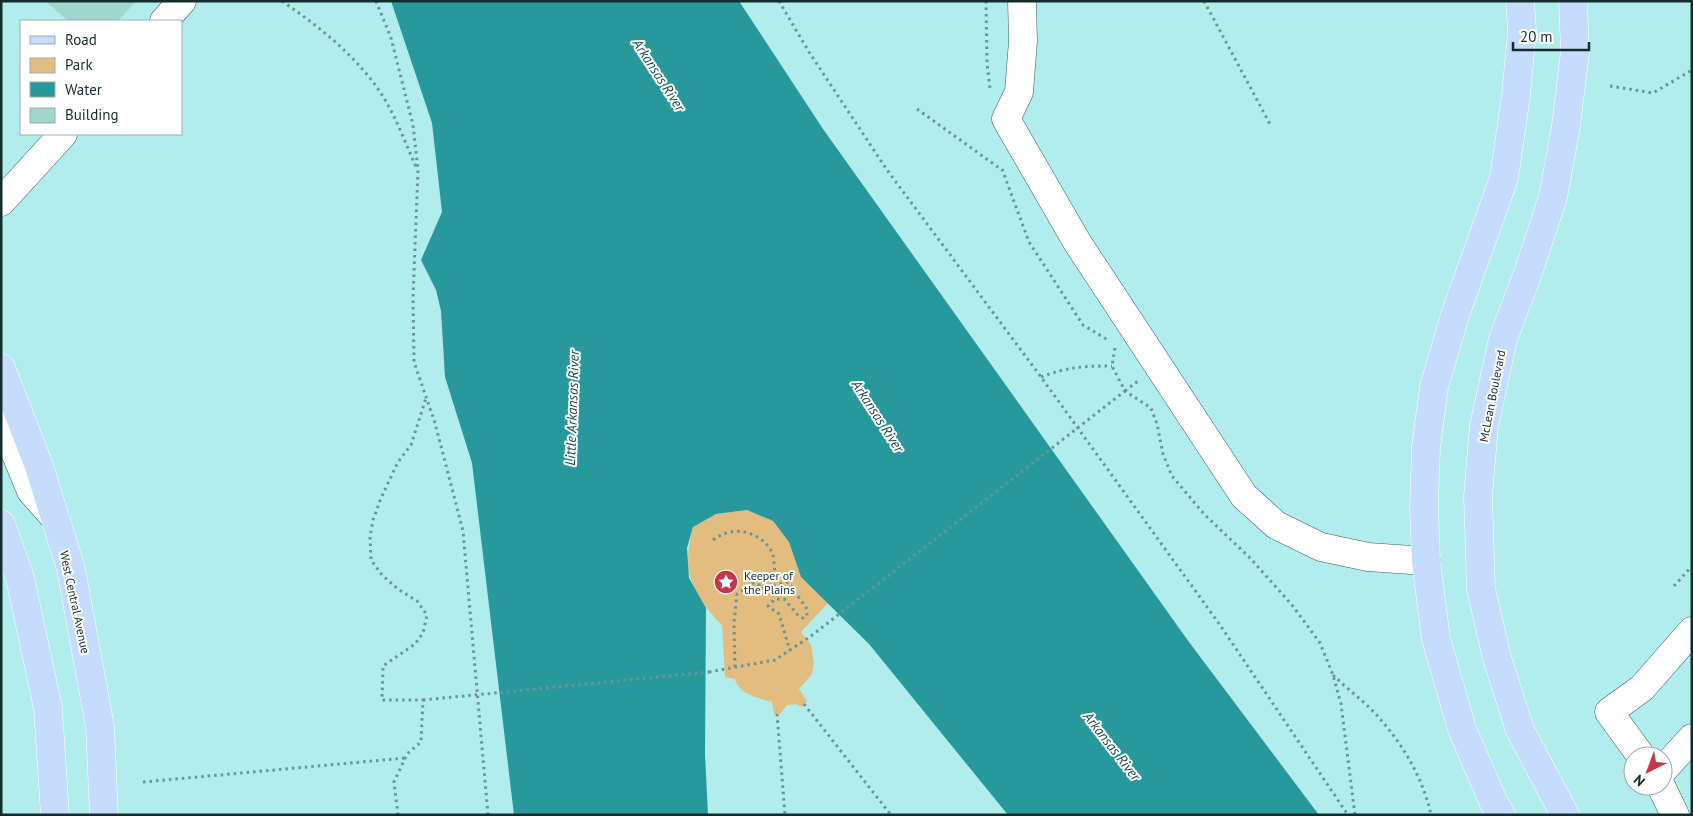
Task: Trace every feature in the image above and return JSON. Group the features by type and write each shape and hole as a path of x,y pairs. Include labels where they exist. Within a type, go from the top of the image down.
{"main road":[{"path":"1501,815 1493,801 1462,729 1436,639 1426,561 1424,507 1426,447 1434,387 1455,315 1504,178 1516,96 1522,31 1520,1"},
{"name":"McLean Boulevard","path":"1565,815 1520,730 1497,658 1481,589 1478,496 1484,426 1504,339 1553,197 1566,126 1575,52 1573,1"},
{"name":"West Central Avenue","path":"1,368 39,466 71,569 100,727 104,815"},
{"path":"1,524 20,578 48,708 55,815"}],"street":[{"path":"165,20 182,1"},
{"path":"1022,1 1023,41 1018,92 1006,119 1078,242 1244,496 1276,525 1320,547 1368,557 1426,561"},
{"path":"1,202 61,135"},
{"path":"1,418 32,491 55,518"},
{"path":"1635,746 1610,712 1642,688 1692,631"},
{"path":"1673,759 1692,738"},
{"path":"1666,796 1675,815"}],"path":[{"path":"282,1 316,26 357,62 384,98 418,170"},
{"path":"376,1 391,38 413,125 418,170 413,298 414,362 435,423 463,531 488,815"},
{"path":"779,1 809,52 887,170 1041,377 1220,625 1348,815"},
{"path":"1204,1 1271,126"},
{"path":"1610,86 1653,93 1692,70"},
{"path":"917,109 1002,170"},
{"path":"1126,316 1115,344 1112,366 1124,391 1151,408 1157,424 1163,454 1172,476 1204,514 1251,559 1292,605 1320,644 1341,704 1355,815"},
{"path":"1041,377 1062,369 1079,366 1112,366"},
{"path":"426,398 411,445 398,462 380,498 370,537 371,560 382,575 398,589 417,601 427,615 423,633 415,644 383,666 382,700 423,700 709,672 775,660 811,636 1124,391"},
{"path":"713,540 729,532 742,531 754,534 766,542 773,555 775,571 737,594 734,622 736,667"},
{"path":"1674,586 1692,566"},
{"path":"758,580 760,589 788,582 807,609 807,616 803,618 798,616 784,599 775,599 768,606 779,614 790,651"},
{"path":"1332,675 1380,718 1399,743 1427,798 1431,815"},
{"path":"398,815 394,782 404,758 421,742 423,700"},
{"path":"804,704 891,815"},
{"path":"777,714 785,815"},
{"path":"142,782 404,758"}],"green space":[{"path":"747,510 773,521 789,542 801,577 828,603 801,632 811,645 814,663 812,674 799,689 807,701 802,707 796,704 787,705 780,714 774,714 772,702 750,695 740,688 735,679 725,677 722,625 696,592 689,569 688,556 693,527 716,514"}],"water":[{"path":"391,1 739,1 823,129 1189,642 1319,815 1008,815 869,644 801,577 789,542 773,521 747,510 716,514 693,527 687,548 689,578 706,608 705,754 708,815 514,815 472,463 445,377 441,311 436,290 421,260 442,212 432,123"}],"building":[{"path":"45,1 136,1 119,20 67,20"}],"place":[{"name":"Keeper of the Plains","path":"726,582"}],"water label":[{"name":"Arkansas River","path":"659,75"},
{"name":"Little Arkansas River","path":"572,408"},
{"name":"Arkansas River","path":"878,416"},
{"name":"Arkansas River","path":"1112,746"}]}
